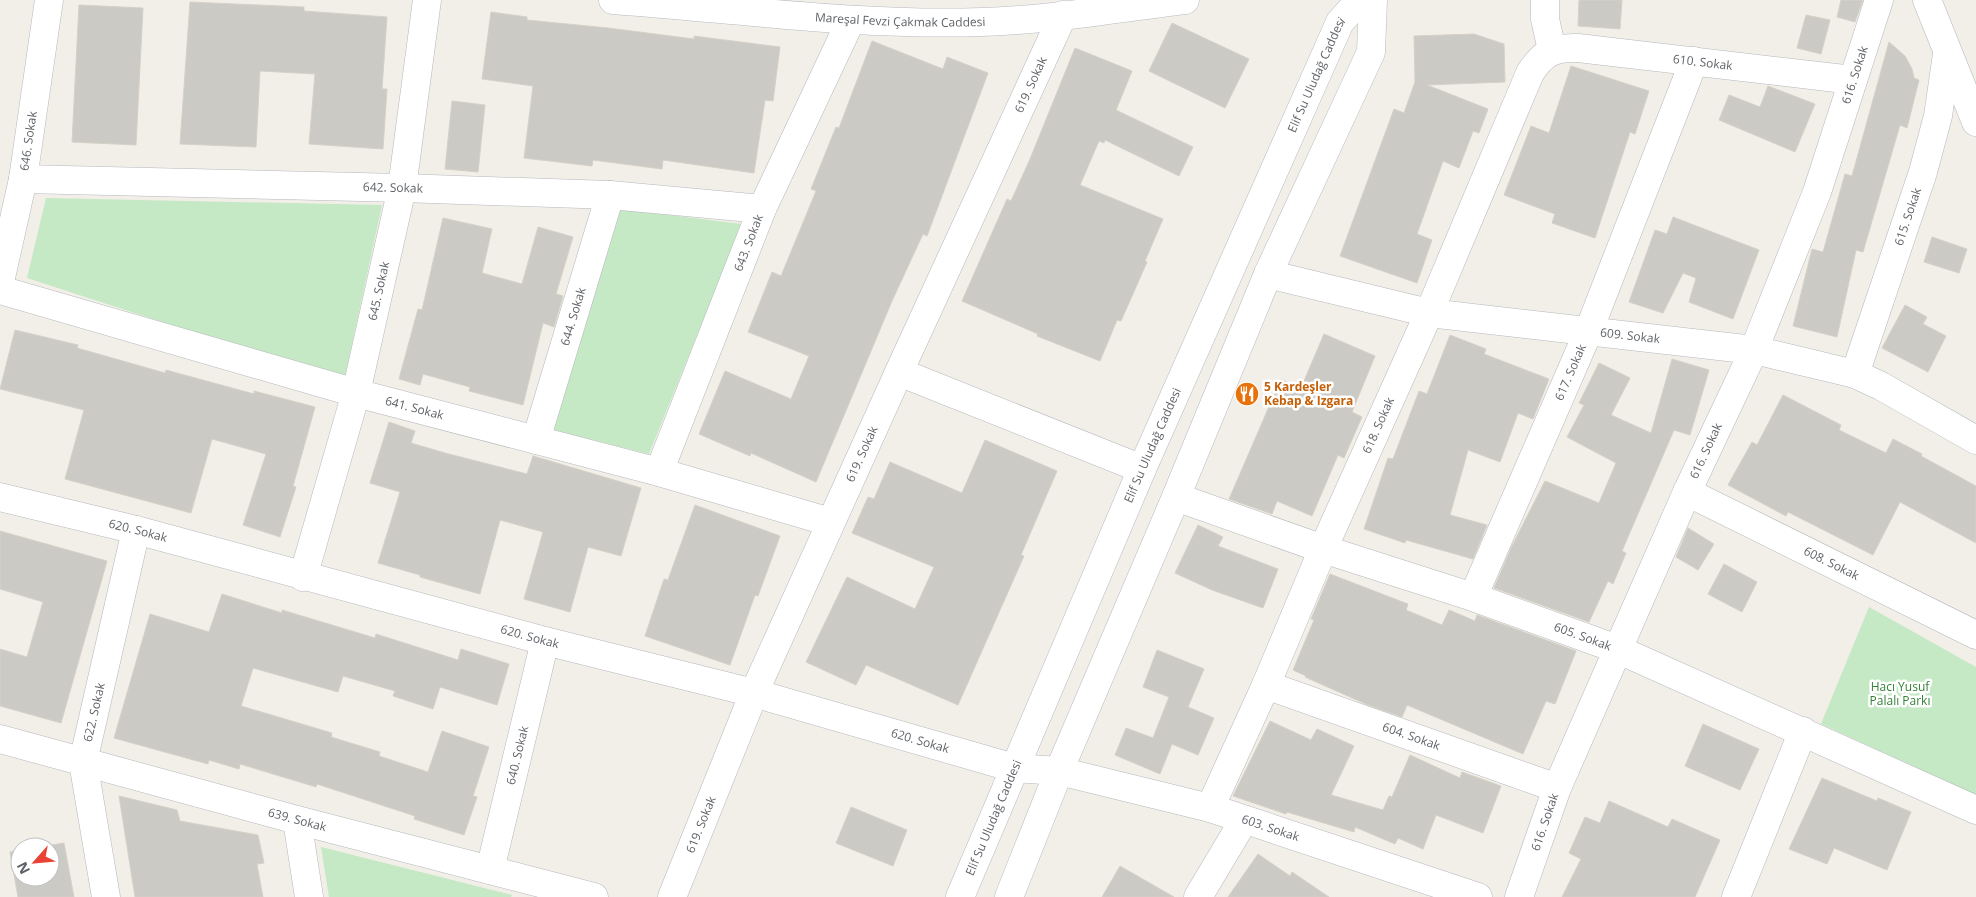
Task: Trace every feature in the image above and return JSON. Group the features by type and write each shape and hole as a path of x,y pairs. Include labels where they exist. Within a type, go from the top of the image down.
{"street":[{"name":"646. Sokak","path":"0,282 23,179 48,0"},
{"name":"645. Sokak","path":"303,577 356,393 402,188 426,0"},
{"name":"Mareşal Fevzi Çakmak Caddesi","path":"613,0 660,2 851,20 983,22 1063,16 1137,3 1185,0"},
{"name":"Elif Su Uludağ Caddesi","path":"960,897 1142,469 1340,22 1360,0"},
{"path":"1009,897 1059,771 1268,274 1372,52 1373,0"},
{"path":"1545,0 1545,19 1552,50"},
{"name":"616. Sokak","path":"1519,897 1557,788 1616,649 1754,350 1818,192 1879,0"},
{"path":"1927,0 1947,54 1976,122"},
{"name":"619. Sokak","path":"672,897 754,693 830,522 1063,16"},
{"name":"643. Sokak","path":"659,472 762,209 851,20"},
{"name":"610. Sokak","path":"1552,50 1565,47 1578,48 1853,80"},
{"name":"618. Sokak","path":"1210,808 1429,313 1530,73 1539,59 1552,50"},
{"name":"615. Sokak","path":"1855,374 1923,172 1938,116 1947,54"},
{"name":"617. Sokak","path":"1473,598 1589,330 1694,61"},
{"name":"642. Sokak","path":"23,179 610,195 762,209"},
{"name":"644. Sokak","path":"536,440 610,195"},
{"name":"609. Sokak","path":"1268,274 1429,313 1754,350 1855,374 1976,440"},
{"name":"641. Sokak","path":"0,290 356,393 659,472 830,522"},
{"path":"899,372 1142,469"},
{"name":"608. Sokak","path":"1687,492 1976,635"},
{"name":"605. Sokak","path":"1176,496 1323,549 1473,598 1616,649 1976,810"},
{"name":"620. Sokak","path":"0,497 136,530 303,577 545,641 754,693 1014,768 1059,771"},
{"name":"622. Sokak","path":"106,897 83,762 136,530"},
{"name":"640. Sokak","path":"490,870 545,641"},
{"name":"604. Sokak","path":"1266,685 1557,788"},
{"path":"1736,897 1803,731"},
{"name":"639. Sokak","path":"0,739 297,820 490,870 534,889 594,897"},
{"name":"603. Sokak","path":"1059,771 1210,808 1428,890 1478,897"},
{"path":"297,820 309,897"},
{"path":"1198,897 1244,820"}],"green space":[{"path":"46,198 382,205 344,381 27,278"},
{"path":"620,209 742,224 649,454 553,430"},
{"name":"Hacı Yusuf Palalı Parkı","path":"1869,607 1976,667 1976,795 1821,724"},
{"path":"321,847 512,895 511,897 329,897"}],"building":[{"path":"1579,0 1622,0 1620,29 1578,26"},
{"path":"1841,0 1863,0 1855,22 1837,17"},
{"path":"190,2 304,7 304,11 387,17 382,89 387,89 383,149 309,144 315,74 260,71 256,147 180,144"},
{"path":"79,5 143,8 136,145 72,142"},
{"path":"491,12 527,17 527,20 694,39 694,36 780,47 773,101 765,100 754,173 663,160 662,169 593,160 592,166 524,158 533,86 482,79"},
{"path":"1806,15 1830,20 1821,54 1797,48"},
{"path":"1172,23 1249,59 1225,108 1149,71"},
{"path":"1474,34 1504,44 1505,82 1427,85 1488,109 1479,133 1473,131 1459,168 1443,161 1417,234 1432,240 1417,283 1340,256 1394,109 1404,113 1415,82 1414,36"},
{"path":"872,41 943,69 947,57 988,73 927,236 923,234 892,301 816,482 751,453 750,456 699,434 725,371 791,399 809,356 748,332 772,272 781,276 816,191 811,189 836,127 839,128"},
{"path":"1889,42 1905,56 1912,69 1914,78 1919,80 1907,128 1900,125 1863,252 1856,250 1837,337 1793,326 1812,249 1823,252 1845,174 1852,176"},
{"path":"1075,48 1132,71 1116,110 1193,147 1179,176 1105,140 1104,143 1099,141 1080,185 1163,219 1145,261 1147,262 1121,321 1117,320 1100,361 1037,336 1038,334 962,301 1007,199 1011,201 1030,159"},
{"path":"1571,66 1649,91 1635,134 1630,132 1595,238 1552,223 1555,214 1504,195 1531,126 1549,133"},
{"path":"1768,86 1815,104 1795,152 1719,120 1729,95 1760,107"},
{"path":"452,101 485,105 478,172 445,169"},
{"path":"1673,217 1759,250 1733,319 1689,302 1696,278 1683,273 1663,313 1629,302 1655,230 1667,234"},
{"path":"443,218 492,229 482,273 522,284 538,227 573,237 556,294 563,296 554,327 543,323 523,405 469,391 470,387 423,374 420,385 399,379 418,309 422,310"},
{"path":"1932,237 1967,249 1959,273 1924,262"},
{"path":"1905,305 1927,317 1923,324 1946,336 1928,372 1882,348"},
{"path":"15,330 78,345 77,348 165,373 166,370 254,394 254,391 315,407 293,486 296,487 280,537 243,525 266,454 212,439 191,513 65,479 84,410 0,389"},
{"path":"1324,334 1375,356 1352,412 1362,417 1344,458 1338,455 1312,516 1277,501 1272,514 1229,499 1281,379 1301,388"},
{"path":"1450,335 1486,349 1484,354 1549,379 1533,419 1518,413 1500,462 1468,450 1450,515 1487,525 1473,559 1406,540 1405,543 1364,529 1388,458 1393,459 1419,391 1427,394"},
{"path":"1672,359 1709,370 1690,435 1674,430 1622,551 1626,553 1613,584 1608,581 1589,622 1494,588 1512,546 1545,481 1599,503 1616,463 1567,437 1584,405 1579,403 1599,363 1630,378 1611,415 1651,433"},
{"path":"1783,395 1841,425 1839,430 1886,453 1893,439 1976,486 1976,543 1900,502 1873,555 1788,512 1786,516 1728,485 1752,442 1757,445"},
{"path":"389,422 415,431 411,443 445,453 527,474 533,456 641,488 621,556 588,547 570,612 524,599 543,532 500,520 480,594 378,563 400,492 370,483"},
{"path":"985,440 1057,471 1021,555 1024,556 958,705 866,665 856,685 806,662 847,577 915,609 934,567 852,533 868,497 874,499 890,462 962,493"},
{"path":"695,505 780,536 758,596 755,595 730,665 645,636 664,579 668,580"},
{"path":"1198,525 1223,537 1218,546 1278,569 1263,608 1212,590 1175,573"},
{"path":"1688,528 1714,544 1698,570 1676,557"},
{"path":"0,531 107,561 61,723 0,706 0,649 27,657 43,602 0,589"},
{"path":"1724,564 1757,582 1742,612 1708,594"},
{"path":"1330,574 1408,604 1406,610 1442,625 1449,610 1475,621 1477,615 1576,651 1555,704 1546,701 1523,754 1407,705 1402,717 1368,705 1293,670 1314,620 1311,619"},
{"path":"222,594 282,613 282,610 375,638 376,634 458,660 461,649 509,664 497,705 440,687 433,709 393,696 395,691 343,676 338,692 253,668 241,706 332,733 331,737 380,752 379,756 428,772 442,731 489,747 473,796 477,797 464,835 414,819 415,816 317,784 316,787 240,764 239,769 209,760 208,764 114,738 150,614 209,632"},
{"path":"1157,650 1204,669 1188,707 1214,718 1198,755 1172,744 1160,774 1115,755 1126,728 1153,738 1169,697 1143,687"},
{"path":"1270,721 1311,740 1317,729 1354,746 1331,795 1383,810 1389,796 1392,797 1410,755 1460,778 1462,772 1501,786 1483,833 1436,815 1423,849 1398,838 1395,844 1355,827 1354,832 1287,812 1286,814 1233,796"},
{"path":"1703,724 1759,749 1740,790 1685,766"},
{"path":"1822,778 1877,801 1878,798 1911,812 1887,870 1834,848 1827,864 1789,849"},
{"path":"119,796 177,810 180,821 258,835 264,863 257,864 263,897 135,897"},
{"path":"1609,801 1668,827 1672,819 1720,840 1695,897 1562,897 1581,859 1569,853 1585,817 1600,823"},
{"path":"851,807 907,830 893,866 836,843"},
{"path":"64,843 74,897 18,897 16,887 60,887 60,844"},
{"path":"1258,854 1290,876 1292,872 1329,897 1228,897"},
{"path":"1120,866 1174,897 1102,897"}],"place":[{"name":"5 Kardeşler Kebap & Izgara","path":"1247,394"}]}
